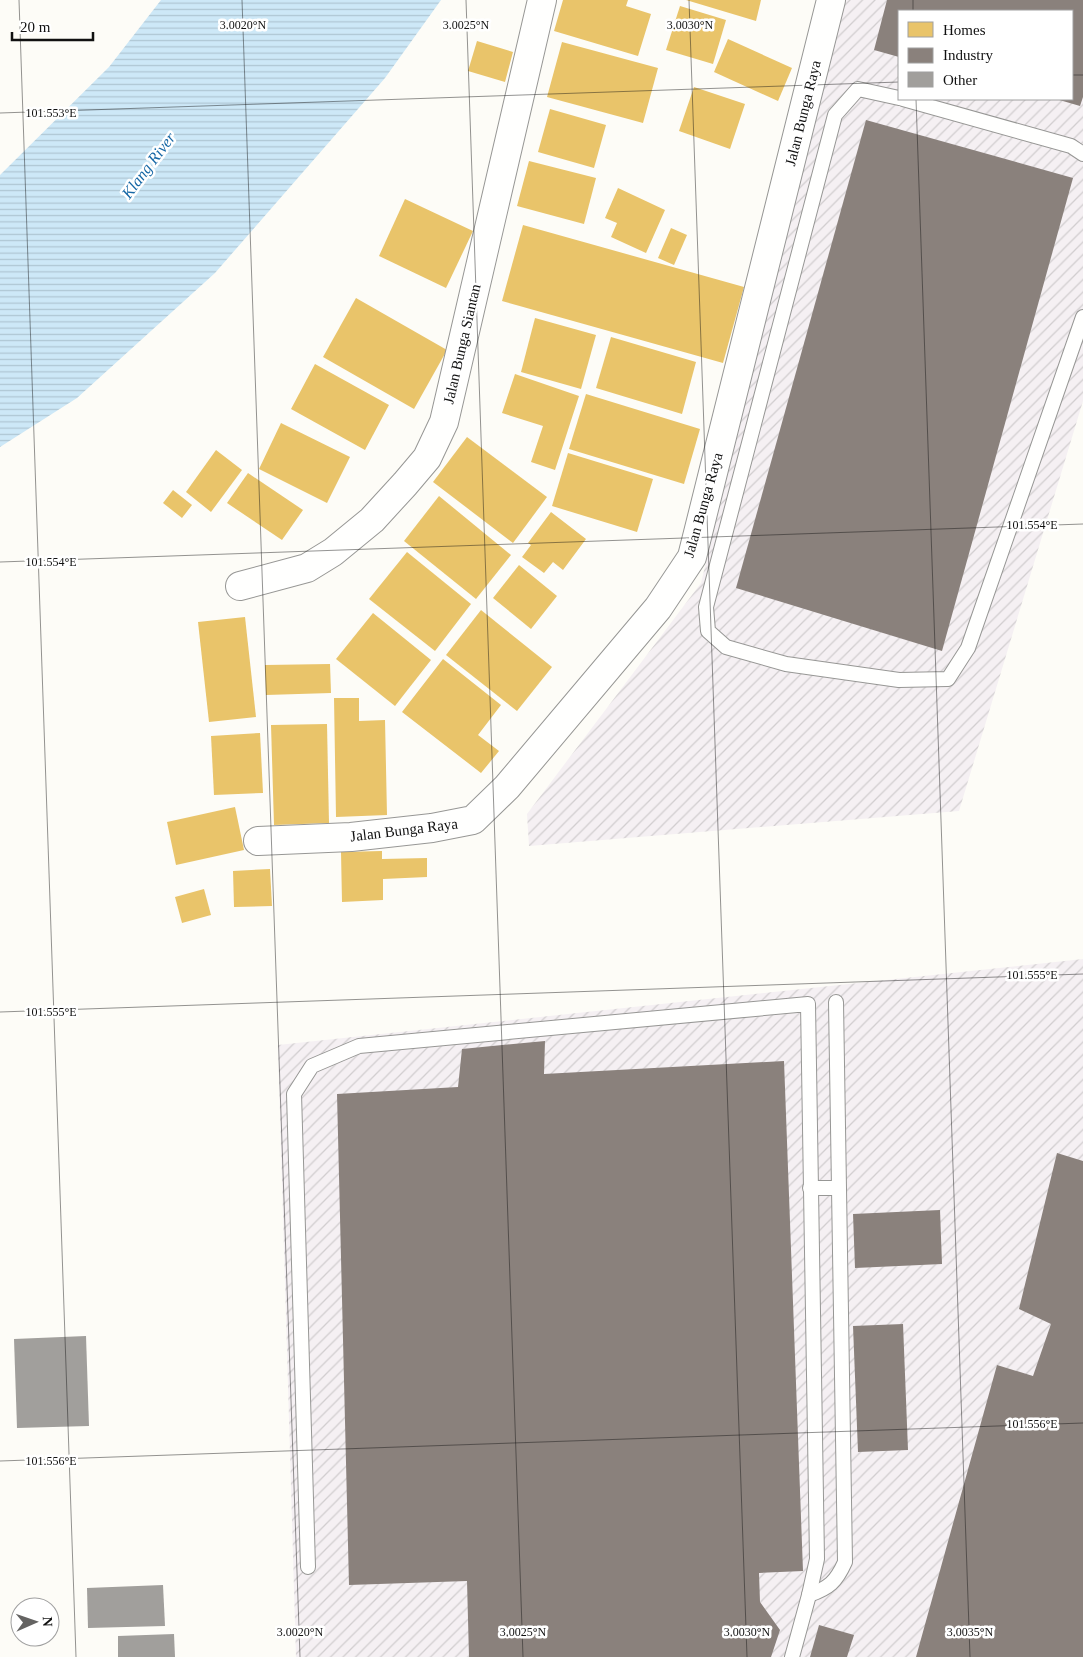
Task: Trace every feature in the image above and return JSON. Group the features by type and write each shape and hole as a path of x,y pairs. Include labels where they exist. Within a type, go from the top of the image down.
{"street":[{"name":"Jalan Bunga Siantan","path":"240,586 307,568 333,552 372,520 427,458 444,422 542,0"},
{"name":"Jalan Bunga Raya","path":"258,841 351,837 432,828 473,820 514,779 658,608 692,557 831,0"}],"lane":[{"path":"898,98 858,89 835,115 706,607 708,632 726,647 786,664 899,680 948,679 968,648 1083,317"},
{"path":"907,100 1072,146 1083,154"},
{"path":"809,1595 825,1590 839,1575 845,1562 836,1002"},
{"path":"308,1567 294,1094 312,1066 359,1046 808,1004 817,1559 792,1657"},
{"path":"810,1188 838,1188"}],"shaded area":[{"path":"844,0 1083,0 1083,401 959,811 529,846 527,814 701,583"},
{"path":"1083,959 1083,1657 296,1657 278,1045"}],"water":[{"name":"Klang River","path":"161,0 441,0 385,78 215,273 77,398 0,447 0,175 109,67"}],"building: Homes":[{"path":"563,0 628,0 626,6 651,14 638,56 554,31"},
{"path":"686,0 761,0 756,21"},
{"path":"680,6 726,20 713,64 666,50"},
{"path":"728,39 792,68 778,101 714,72"},
{"path":"477,41 513,52 505,82 468,71"},
{"path":"562,42 658,68 643,123 547,97"},
{"path":"694,87 745,104 730,149 679,131"},
{"path":"550,109 606,125 594,168 538,152"},
{"path":"529,161 596,178 584,224 517,206"},
{"path":"618,188 665,210 646,253 611,237 617,223 605,218"},
{"path":"405,199 473,231 446,288 379,256"},
{"path":"523,225 744,287 723,363 502,301"},
{"path":"671,228 687,235 674,265 658,258"},
{"path":"356,298 447,350 414,409 323,357"},
{"path":"535,318 596,335 581,389 521,372"},
{"path":"611,337 696,362 682,414 596,388"},
{"path":"315,364 389,405 365,450 291,409"},
{"path":"515,374 579,396 555,470 531,462 543,426 502,413"},
{"path":"586,394 700,429 684,484 569,449"},
{"path":"281,423 350,457 327,503 259,469"},
{"path":"467,437 547,497 513,543 433,482"},
{"path":"216,450 242,470 211,512 186,492"},
{"path":"568,453 653,479 637,532 552,506"},
{"path":"248,473 303,510 282,540 227,503"},
{"path":"173,490 192,505 182,518 163,503"},
{"path":"439,496 511,555 476,599 404,541"},
{"path":"551,512 586,539 563,570 553,562 544,573 522,557 531,545 528,543"},
{"path":"407,552 471,604 435,651 369,599"},
{"path":"519,565 557,596 531,629 493,598"},
{"path":"481,610 552,667 517,711 446,655"},
{"path":"373,613 431,660 395,706 336,659"},
{"path":"245,617 256,717 209,722 198,622"},
{"path":"443,659 501,705 478,735 499,751 481,773 402,712"},
{"path":"330,664 331,693 266,695 265,665"},
{"path":"334,698 359,698 359,721 385,720 387,815 336,817"},
{"path":"327,724 329,823 274,825 271,725"},
{"path":"260,733 263,793 214,795 211,736"},
{"path":"235,807 244,850 176,865 167,822"},
{"path":"382,851 382,859 427,858 427,877 383,879 383,900 342,902 341,852"},
{"path":"270,869 272,906 234,907 233,871"},
{"path":"204,889 211,915 182,923 175,897"}],"building: Industry":[{"path":"887,0 1083,0 1083,97 1080,106 1059,100 1073,100 1073,10 898,10 898,57 874,50"},
{"path":"866,120 1073,178 942,651 736,588"},
{"path":"545,1041 544,1074 784,1061 803,1571 759,1573 760,1602 780,1630 771,1657 469,1657 467,1581 349,1585 337,1094 458,1087 462,1049"},
{"path":"1057,1153 1083,1161 1083,1657 916,1657 997,1365 1033,1376 1051,1324 1019,1309"},
{"path":"940,1210 942,1264 855,1268 853,1214"},
{"path":"903,1324 908,1450 858,1452 853,1326"},
{"path":"819,1625 854,1635 847,1657 810,1657"}],"building: Other":[{"path":"86,1336 89,1426 17,1428 14,1339"},
{"path":"163,1585 165,1626 88,1628 87,1588"},
{"path":"174,1634 175,1657 118,1657 118,1636"}]}
